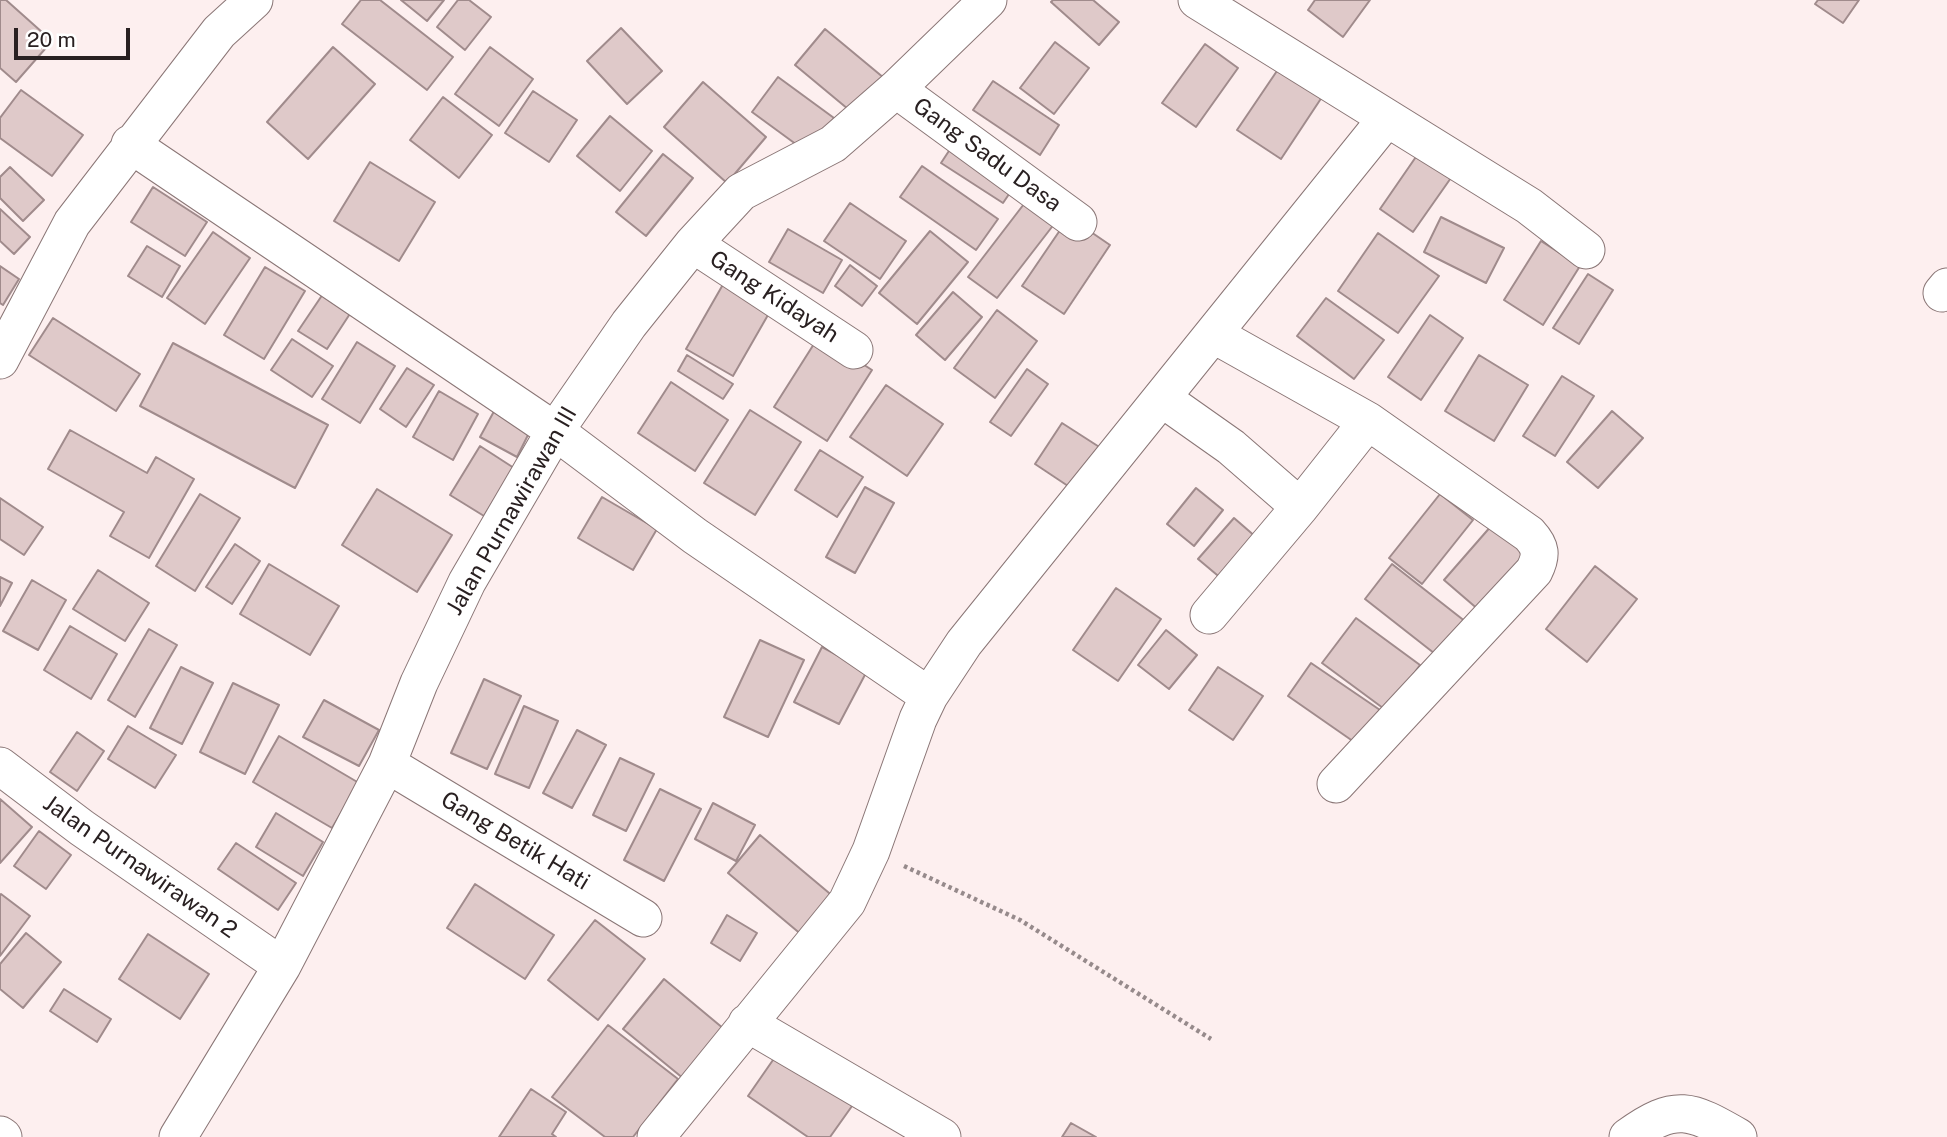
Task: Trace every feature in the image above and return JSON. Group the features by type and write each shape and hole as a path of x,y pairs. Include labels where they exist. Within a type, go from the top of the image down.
{"street":[{"path":"0,359 72,223 130,144 219,32 254,0"},
{"name":"Jalan Purnawirawan III","path":"178,1137 282,965 387,764 419,683 467,582 555,431 629,324 693,244 741,192 833,144 896,89 988,0"},
{"path":"1197,0 1529,206 1586,250"},
{"name":"Gang Sadu Dasa","path":"896,89 1078,222"},
{"path":"656,1137 847,902 871,851 929,696 964,643 1387,118"},
{"path":"130,144 555,431 695,536 929,696"},
{"name":"Gang Kidayah","path":"693,244 854,350"},
{"path":"1213,334 1368,422 1530,534 1539,545 1540,558 1534,571 1336,785"},
{"path":"1163,399 1231,447 1300,507"},
{"path":"1209,615 1368,422"},
{"name":"Gang Betik Hati","path":"387,764 643,918"},
{"name":"Jalan Purnawirawan 2","path":"0,766 82,828 282,965"},
{"path":"747,1023 942,1137"},
{"path":"1628,1137 1654,1118 1696,1113 1738,1137"}],"path":[{"path":"871,851 1020,920 1211,1038"}],"building":[{"path":"0,0 6,0 52,41 16,82 0,68"},
{"path":"361,0 380,0 453,57 427,90 342,24"},
{"path":"401,0 444,0 427,21"},
{"path":"458,0 469,0 491,17 465,50 437,27"},
{"path":"1093,0 1119,22 1099,45 1051,2"},
{"path":"1315,0 1370,0 1343,37 1308,10"},
{"path":"1818,0 1859,0 1843,23 1815,4"},
{"path":"621,28 662,71 627,104 587,61"},
{"path":"825,29 890,83 860,119 795,65"},
{"path":"1055,42 1089,68 1054,114 1020,88"},
{"path":"1205,44 1238,68 1196,127 1162,103"},
{"path":"333,47 375,84 308,159 267,122"},
{"path":"490,47 533,79 499,126 455,94"},
{"path":"1283,62 1326,91 1281,159 1237,130"},
{"path":"778,77 834,118 808,153 752,112"},
{"path":"993,81 1059,125 1040,155 973,110"},
{"path":"703,82 766,137 727,183 664,127"},
{"path":"21,90 83,135 52,176 0,138 0,118"},
{"path":"533,91 577,120 549,162 505,133"},
{"path":"443,97 492,135 459,178 410,140"},
{"path":"610,116 652,151 620,191 577,156"},
{"path":"966,125 1028,166 1003,203 941,163"},
{"path":"1420,151 1453,175 1413,232 1380,209"},
{"path":"663,154 693,178 646,236 616,212"},
{"path":"370,162 435,202 399,261 334,221"},
{"path":"922,166 998,219 976,250 900,197"},
{"path":"10,167 44,200 23,221 0,198 0,177"},
{"path":"153,187 207,222 185,256 131,222"},
{"path":"1037,187 1065,210 997,298 968,277"},
{"path":"850,203 906,241 880,279 824,241"},
{"path":"0,209 30,237 14,254 0,241"},
{"path":"1069,217 1110,245 1064,314 1022,286"},
{"path":"1441,217 1504,248 1486,283 1424,252"},
{"path":"788,229 842,260 823,293 769,262"},
{"path":"930,231 968,262 917,324 879,293"},
{"path":"213,232 250,258 205,324 167,298"},
{"path":"1378,233 1439,276 1398,333 1338,291"},
{"path":"1541,241 1580,266 1543,325 1504,300"},
{"path":"147,246 180,266 162,297 128,276"},
{"path":"850,265 877,286 862,306 835,286"},
{"path":"0,266 19,279 3,305 0,303"},
{"path":"265,267 305,291 264,359 224,335"},
{"path":"729,274 776,301 733,376 686,349"},
{"path":"1588,274 1613,290 1579,344 1553,328"},
{"path":"329,285 357,303 327,349 298,331"},
{"path":"953,292 982,317 945,360 916,335"},
{"path":"1326,298 1384,340 1354,379 1297,336"},
{"path":"997,310 1037,341 995,398 954,368"},
{"path":"1430,315 1463,338 1421,400 1388,377"},
{"path":"53,318 140,374 116,411 29,355"},
{"path":"819,336 872,370 827,441 774,407"},
{"path":"292,339 333,366 312,397 271,370"},
{"path":"357,342 395,366 360,423 322,399"},
{"path":"173,343 328,425 295,488 140,406"},
{"path":"687,355 733,384 723,399 678,371"},
{"path":"1479,355 1528,385 1494,441 1445,411"},
{"path":"407,368 434,385 406,427 380,409"},
{"path":"1027,369 1048,384 1011,436 990,422"},
{"path":"1562,376 1594,396 1555,456 1523,436"},
{"path":"671,382 728,420 695,471 638,433"},
{"path":"886,385 943,424 907,476 850,437"},
{"path":"439,391 478,414 453,460 413,437"},
{"path":"498,404 534,423 517,457 480,437"},
{"path":"750,410 801,442 755,515 704,483"},
{"path":"1612,411 1643,438 1598,488 1567,462"},
{"path":"1062,423 1104,450 1077,492 1035,464"},
{"path":"70,430 147,473 156,457 194,479 149,558 110,536 124,512 48,469"},
{"path":"480,446 514,468 484,516 450,495"},
{"path":"820,450 863,477 837,517 795,490"},
{"path":"865,487 894,503 855,573 826,557"},
{"path":"1196,488 1223,510 1194,546 1167,524"},
{"path":"377,489 452,535 417,592 342,545"},
{"path":"200,494 240,518 195,591 156,566"},
{"path":"1440,494 1473,520 1422,584 1389,558"},
{"path":"602,497 657,529 633,570 578,538"},
{"path":"0,498 43,527 24,555 0,539"},
{"path":"1234,518 1264,544 1229,585 1198,559"},
{"path":"1492,525 1528,556 1480,611 1444,580"},
{"path":"235,544 260,561 232,604 206,587"},
{"path":"269,564 339,606 310,655 240,614"},
{"path":"1392,564 1466,622 1439,657 1365,599"},
{"path":"1595,566 1637,599 1587,662 1546,629"},
{"path":"98,570 149,603 125,641 73,609"},
{"path":"0,577 12,583 0,606"},
{"path":"32,580 66,600 38,650 3,631"},
{"path":"1116,588 1161,619 1118,681 1073,650"},
{"path":"1356,618 1420,665 1387,711 1322,663"},
{"path":"70,626 117,654 91,699 44,670"},
{"path":"149,629 177,645 135,717 108,700"},
{"path":"1166,630 1197,655 1169,689 1138,665"},
{"path":"760,640 804,660 768,737 724,717"},
{"path":"822,647 867,671 839,724 794,702"},
{"path":"1311,663 1380,710 1357,744 1288,696"},
{"path":"181,667 213,683 182,744 150,728"},
{"path":"1218,667 1263,696 1233,740 1189,710"},
{"path":"484,679 521,696 487,769 451,753"},
{"path":"233,683 279,705 245,774 200,752"},
{"path":"324,700 379,730 359,766 303,737"},
{"path":"524,706 558,721 529,788 495,774"},
{"path":"128,726 176,755 155,788 108,759"},
{"path":"577,730 606,745 572,808 543,793"},
{"path":"77,732 104,751 77,791 50,772"},
{"path":"279,736 359,783 332,828 253,782"},
{"path":"620,758 654,774 626,831 593,815"},
{"path":"660,789 701,809 664,881 624,860"},
{"path":"0,799 32,827 0,863"},
{"path":"713,803 755,825 736,861 695,839"},
{"path":"276,813 323,842 303,876 256,847"},
{"path":"39,831 71,855 46,889 14,866"},
{"path":"760,835 841,903 809,941 728,873"},
{"path":"236,843 296,883 278,910 218,869"},
{"path":"475,884 554,935 525,979 447,928"},
{"path":"0,895 30,916 0,956"},
{"path":"727,915 757,933 740,961 711,943"},
{"path":"595,920 645,959 598,1020 548,980"},
{"path":"26,933 61,962 23,1008 0,989 0,964"},
{"path":"148,934 209,974 180,1019 119,979"},
{"path":"664,979 724,1029 684,1079 623,1029"},
{"path":"64,989 111,1019 97,1042 50,1011"},
{"path":"608,1025 678,1079 633,1137 605,1137 552,1097"},
{"path":"782,1047 857,1099 830,1137 808,1137 748,1096"},
{"path":"531,1089 566,1112 552,1134 556,1137 499,1137"},
{"path":"1071,1123 1096,1137 1062,1137"}]}
